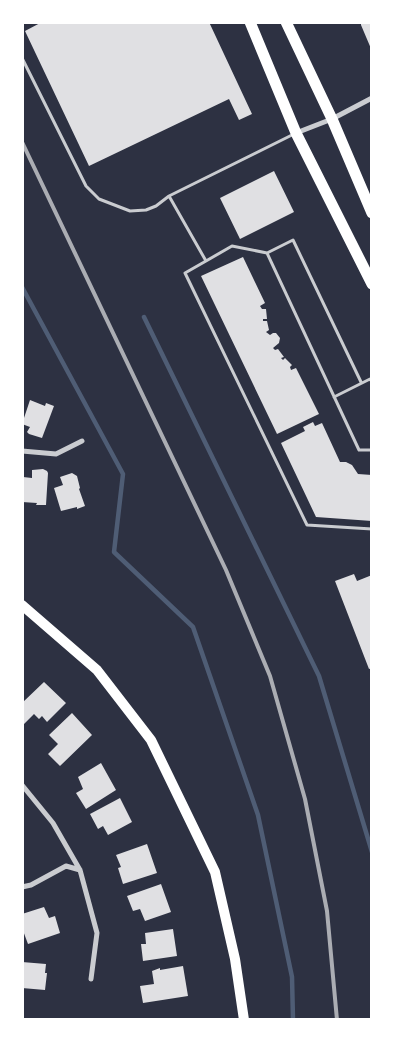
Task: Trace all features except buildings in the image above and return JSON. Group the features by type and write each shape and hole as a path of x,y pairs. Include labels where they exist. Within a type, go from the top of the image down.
{"main road":[{"path":"250,22 296,133 372,284"},
{"path":"286,22 332,119 372,213"},
{"path":"22,605 97,670 151,740 215,872 235,959 244,1020"}],"street":[{"path":"296,133 332,119 372,98"},
{"path":"22,451 56,454 82,441"},
{"path":"22,784 53,823 80,870 98,933 91,979"},
{"path":"22,887 32,885 66,866 80,870"}],"lane":[{"path":"22,58 86,186 99,200 130,211 146,210 156,206 169,196 296,133"},
{"path":"169,196 206,261"},
{"path":"361,382 293,240 267,253 232,246 184,273 307,525 372,529"},
{"path":"267,253 359,450 372,450"},
{"path":"334,397 361,382 370,379 372,382"}],"waterway":[{"path":"22,287 123,474 114,552 193,627 258,815 292,977 293,1020"},
{"path":"144,317 319,676 372,852"}],"railway":[{"path":"22,142 226,570 270,676 305,799 327,911 337,1020"}]}
